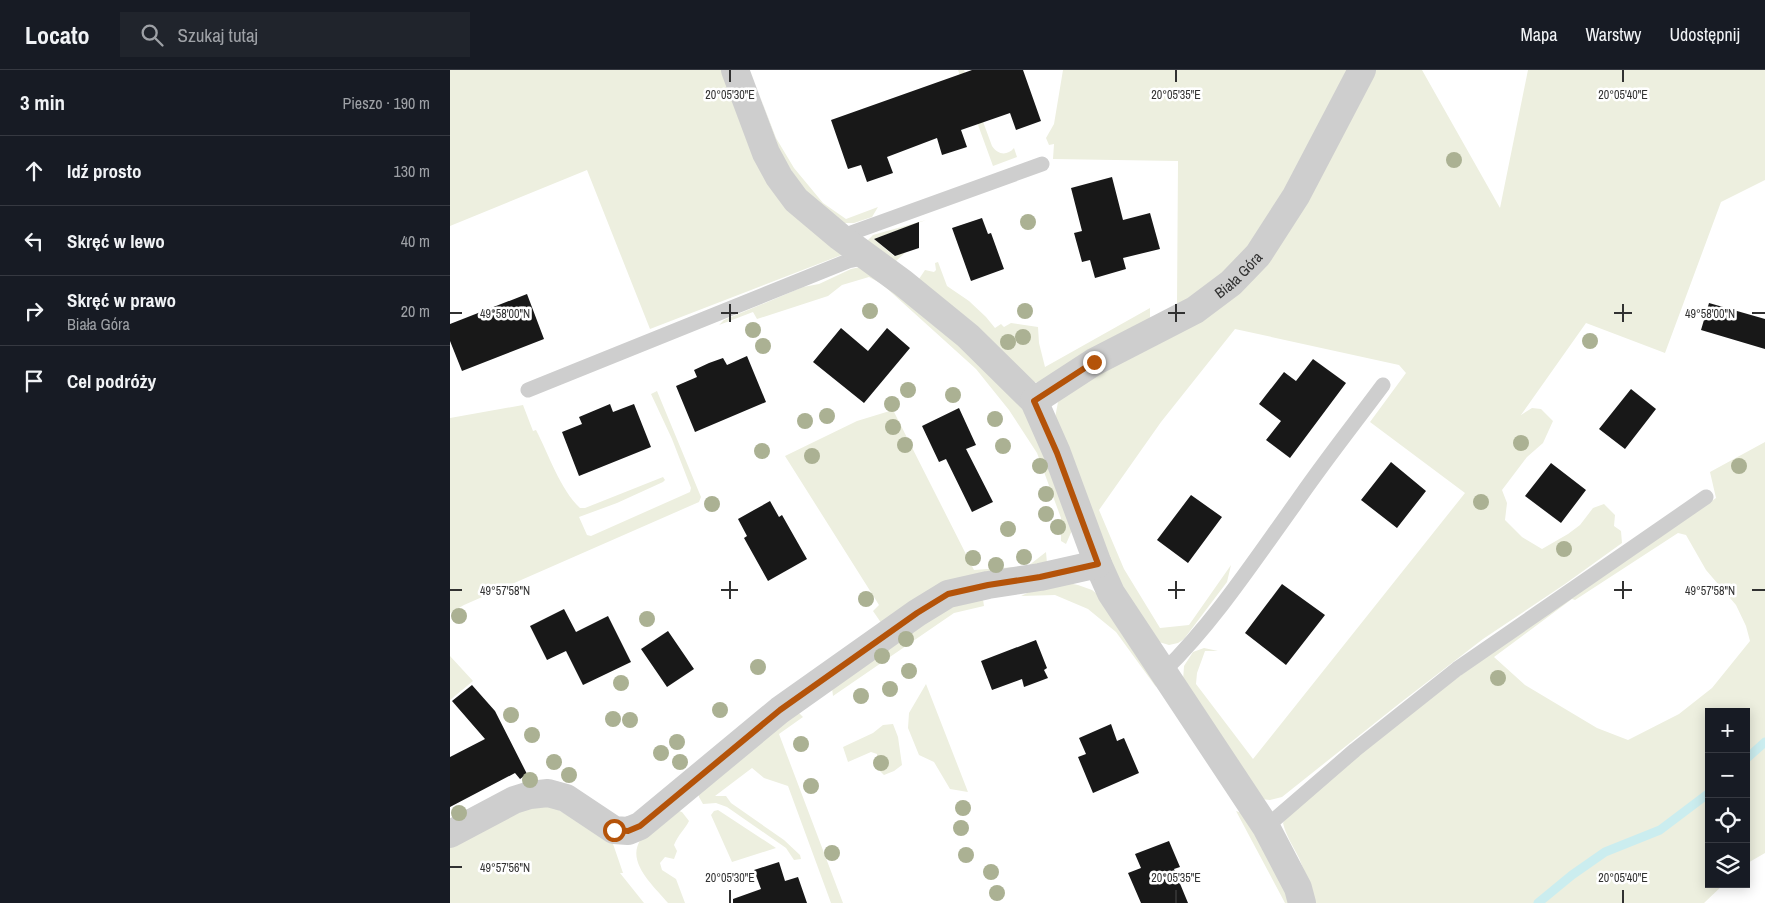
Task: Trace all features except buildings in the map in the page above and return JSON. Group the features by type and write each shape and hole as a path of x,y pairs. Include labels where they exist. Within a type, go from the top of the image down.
{"street":[{"path":"735,70 766,153 779,177 796,200 840,237 903,283 968,336 1034,401 1057,453 1098,564 1111,593 1266,827 1298,888 1302,903"},
{"name":"Biała Góra","path":"1034,401 1094,362 1195,310 1231,283 1258,255 1296,196 1362,70"},
{"path":"450,834 514,800 530,795 548,793 566,798 614,830 628,831 640,826 780,710 917,613 948,594 1098,564"}],"lane":[{"path":"840,237 1042,164"},
{"path":"528,390 848,261 868,257"},
{"path":"1164,671 1188,648 1384,385"},
{"path":"1266,827 1354,750 1457,669 1706,497"}],"green space":[{"path":"450,70 728,70 844,254 650,329 587,170 450,226"},
{"path":"958,70 964,70 992,146 1000,153 1006,153 1014,148 1017,157 993,166"},
{"path":"1063,70 1355,70 1304,162 1236,265 1209,289 1177,305 1178,161 1053,159 1054,144 1049,145 1046,138 1054,124"},
{"path":"1373,70 1422,70 1500,208 1528,70 1765,70 1765,180 1721,202 1665,353 1586,323 1521,415 1532,408 1541,409 1553,421 1543,443 1527,457 1502,490 1507,503 1505,520 1522,537 1542,549 1580,525 1593,508 1604,504 1615,515 1614,526 1621,531 1622,543 1483,639 1282,797 1270,800 1261,799 1183,681 1184,666 1193,652 1204,648 1218,651 1205,651 1197,673 1196,684 1253,759 1465,493 1370,422 1406,373 1399,365 1235,329 1161,422 1099,510 1124,569 1160,628 1189,625 1231,565 1227,582 1184,639 1169,645 1159,642 1126,603 1055,418 1058,402 1068,389 1210,315"},
{"path":"758,91 776,138 794,168 823,203 846,219 878,207 872,217 854,223 836,223 788,174"},
{"path":"926,220 874,239 894,256 906,252 896,261 889,264 868,247 868,240 873,235"},
{"path":"938,262 947,286 969,301 995,328 1001,324 1004,327 1011,323 1038,327 1039,343 1045,367 1150,308 1150,320 1040,383 1031,382 919,279 925,270 934,272 936,270 935,263"},
{"path":"860,267 911,299 1022,407 1041,438 1073,528 1066,544 1061,541 1061,518 1037,453 1009,410 976,369 882,284 869,277 842,285 828,296 757,319 753,312 719,325 724,320 803,287 819,284 851,269"},
{"path":"657,391 701,497 699,502 464,605 450,613 450,418 523,405 533,431 536,430 561,482 580,508 585,508 663,477 665,480 663,482 617,503 579,517 587,535 591,536 690,492 691,488 672,439 651,394"},
{"path":"893,410 974,570 1028,566 1046,552 1047,563 884,627 873,611 879,605 785,456 857,421"},
{"path":"1765,442 1765,853 1750,862 1750,708 1705,708 1705,888 1720,888 1704,903 1315,903 1299,858 1284,828 1283,823 1288,815 1356,756 1488,655 1716,498 1710,472","holes":["1678,533 1686,535 1706,570 1736,605 1746,626 1750,641 1712,688 1679,714 1628,740 1597,728 1525,685 1494,657 1572,599 1575,600"]},
{"path":"1063,582 1092,590 1110,604 1152,666 1156,687 1116,632 1088,609 1055,595 1021,596 1046,584"},
{"path":"982,593 984,606 954,613 833,696 831,680 938,607"},
{"path":"450,656 473,681 450,700"},
{"path":"926,684 968,792 950,789 934,762 919,755 908,728 909,713"},
{"path":"795,709 803,717 779,734 843,903 831,903 788,786 764,778 752,768 715,796 726,796 731,803 784,840 800,855 801,859 794,860 786,848 727,807 716,803 703,804 699,797 698,787"},
{"path":"893,724 898,737 902,765 884,775 878,769 877,754 871,752 848,762 843,747 873,733 883,725"},
{"path":"547,804 611,838 623,873 620,873 644,903 450,903 450,843 509,812"},
{"path":"673,809 682,812 689,821 674,845 677,851 674,859 665,857 660,863 662,870 676,879 685,903 668,903 643,873 636,856 637,848 644,835"},
{"path":"718,810 776,848 732,862 711,815 714,811"},
{"path":"1236,811 1251,816 1297,903 1285,903"}],"waterway":[{"path":"1750,755 1765,742"},
{"path":"1538,903 1572,875 1605,852 1660,830 1705,796"}],"route":[{"path":"614,830 628,831 640,826 780,710 917,613 948,594 1098,564 1057,453 1034,401 1094,362"}]}
